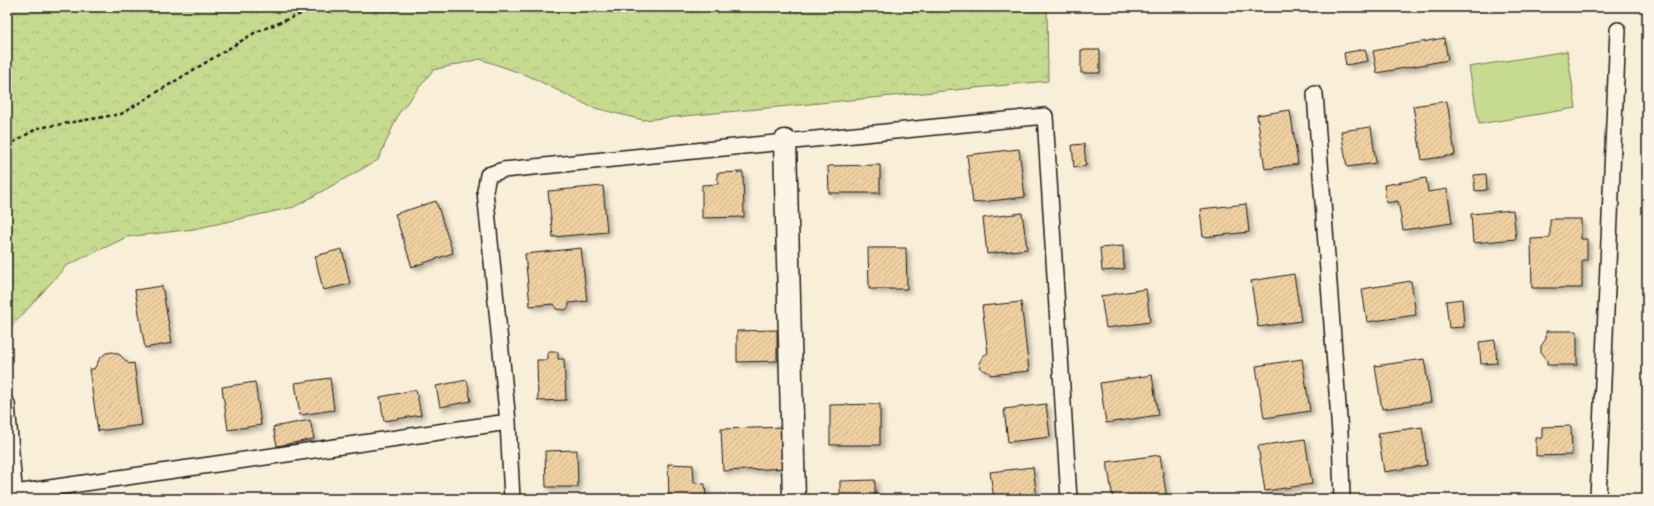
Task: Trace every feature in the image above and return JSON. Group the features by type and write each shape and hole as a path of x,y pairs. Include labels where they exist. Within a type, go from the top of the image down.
{"street":[{"path":"785,141 794,499"}],"lane":[{"path":"1598,499 1618,30"},
{"path":"1315,94 1339,426 1342,499"},
{"path":"512,499 508,422 485,191 488,175 503,170 1045,116 1070,499"},
{"path":"7,404 15,496 508,422"}],"path":[{"path":"7,146 38,128 121,114 256,32 318,7"}],"green space":[{"path":"7,7 1047,7 1048,81 643,120 591,107 529,76 480,59 433,70 399,113 378,160 294,207 194,229 127,237 66,266 7,332"},
{"path":"1567,51 1576,108 1479,124 1469,67"}],"building":[{"path":"1444,38 1448,60 1377,73 1373,51"},
{"path":"1365,49 1368,61 1346,65 1344,53"},
{"path":"1081,50 1100,50 1100,73 1081,73"},
{"path":"1447,101 1455,155 1422,160 1413,106"},
{"path":"1290,110 1298,164 1265,169 1257,115"},
{"path":"1371,127 1376,163 1347,167 1341,131"},
{"path":"1084,144 1086,166 1074,167 1072,145"},
{"path":"1019,149 1025,197 973,203 967,155"},
{"path":"880,165 880,193 829,193 828,166"},
{"path":"743,172 744,217 702,218 702,185 718,184 717,173"},
{"path":"1486,174 1487,190 1475,191 1474,175"},
{"path":"1426,178 1428,192 1447,189 1452,223 1403,230 1398,201 1386,203 1384,185"},
{"path":"603,186 607,232 553,237 548,191"},
{"path":"436,201 453,253 412,267 395,214"},
{"path":"1246,204 1249,232 1203,237 1200,209"},
{"path":"1513,210 1516,239 1473,243 1471,214"},
{"path":"1022,213 1027,249 987,254 983,218"},
{"path":"1550,219 1581,219 1581,239 1587,239 1587,260 1582,260 1582,288 1532,288 1531,239 1550,238"},
{"path":"1123,246 1124,269 1102,271 1100,248"},
{"path":"581,248 587,301 569,303 568,308 564,310 556,309 554,304 530,306 525,254"},
{"path":"868,248 906,248 907,289 869,289"},
{"path":"342,249 350,284 323,290 315,256"},
{"path":"1294,274 1301,321 1258,327 1251,281"},
{"path":"1411,281 1416,315 1367,322 1362,289"},
{"path":"162,286 172,343 145,348 135,290"},
{"path":"1146,289 1150,322 1106,328 1101,296"},
{"path":"1462,299 1464,327 1449,328 1446,301"},
{"path":"1021,302 1029,371 990,375 990,373 981,369 979,363 983,356 988,353 982,306"},
{"path":"777,330 777,361 737,362 737,331"},
{"path":"1546,331 1577,331 1577,365 1547,365 1547,360 1541,353 1541,346 1546,339"},
{"path":"1495,340 1497,363 1481,364 1479,342"},
{"path":"113,352 120,355 129,364 134,363 142,425 98,431 89,369 94,369 100,358 106,353"},
{"path":"548,352 558,352 558,359 564,359 566,400 538,401 537,360 548,360"},
{"path":"1302,359 1310,411 1264,418 1256,366"},
{"path":"1424,359 1431,402 1382,409 1375,366"},
{"path":"1152,375 1158,415 1106,423 1100,383"},
{"path":"330,378 334,410 300,415 295,383"},
{"path":"467,380 471,401 440,407 436,386"},
{"path":"255,382 261,425 228,430 222,387"},
{"path":"416,390 421,415 384,421 380,397"},
{"path":"880,404 880,445 830,445 830,405"},
{"path":"1046,404 1050,437 1008,442 1004,409"},
{"path":"310,420 314,439 277,446 273,427"},
{"path":"1571,426 1572,455 1536,456 1536,438 1542,438 1542,427"},
{"path":"788,427 789,468 723,471 721,429"},
{"path":"1422,427 1427,465 1384,472 1378,433"},
{"path":"1305,439 1312,484 1265,491 1258,446"},
{"path":"577,450 578,487 546,487 545,451"},
{"path":"1160,455 1167,499 1113,499 1107,462"},
{"path":"668,464 693,465 694,483 705,484 706,499 669,499"},
{"path":"1033,467 1037,499 994,499 990,472"},
{"path":"875,480 875,499 840,499 840,481"},
{"path":"1464,498 1464,499 1428,499"}]}
